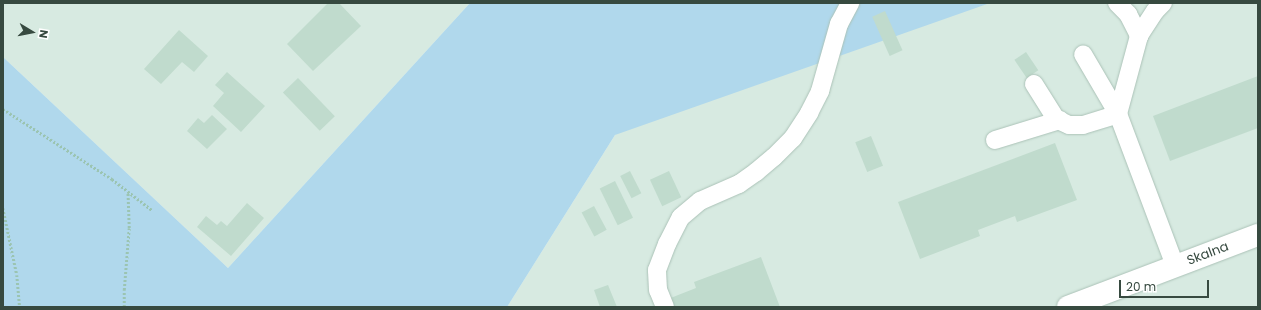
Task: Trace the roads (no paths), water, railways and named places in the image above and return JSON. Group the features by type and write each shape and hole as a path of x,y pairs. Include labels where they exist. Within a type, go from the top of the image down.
{"street":[{"name":"Skalna","path":"1068,307 1258,235"}],"lane":[{"path":"665,307 658,290 657,270 667,244 681,217 700,201 739,184 774,157 793,138 809,113 820,91 839,24 850,3"},
{"path":"1117,3 1128,14 1140,36"},
{"path":"1118,114 1140,36 1155,11 1163,3"},
{"path":"1083,54 1118,114 1175,266"},
{"path":"1034,84 1056,119 1069,125 1083,125 1118,114"},
{"path":"995,140 1060,120"}]}
